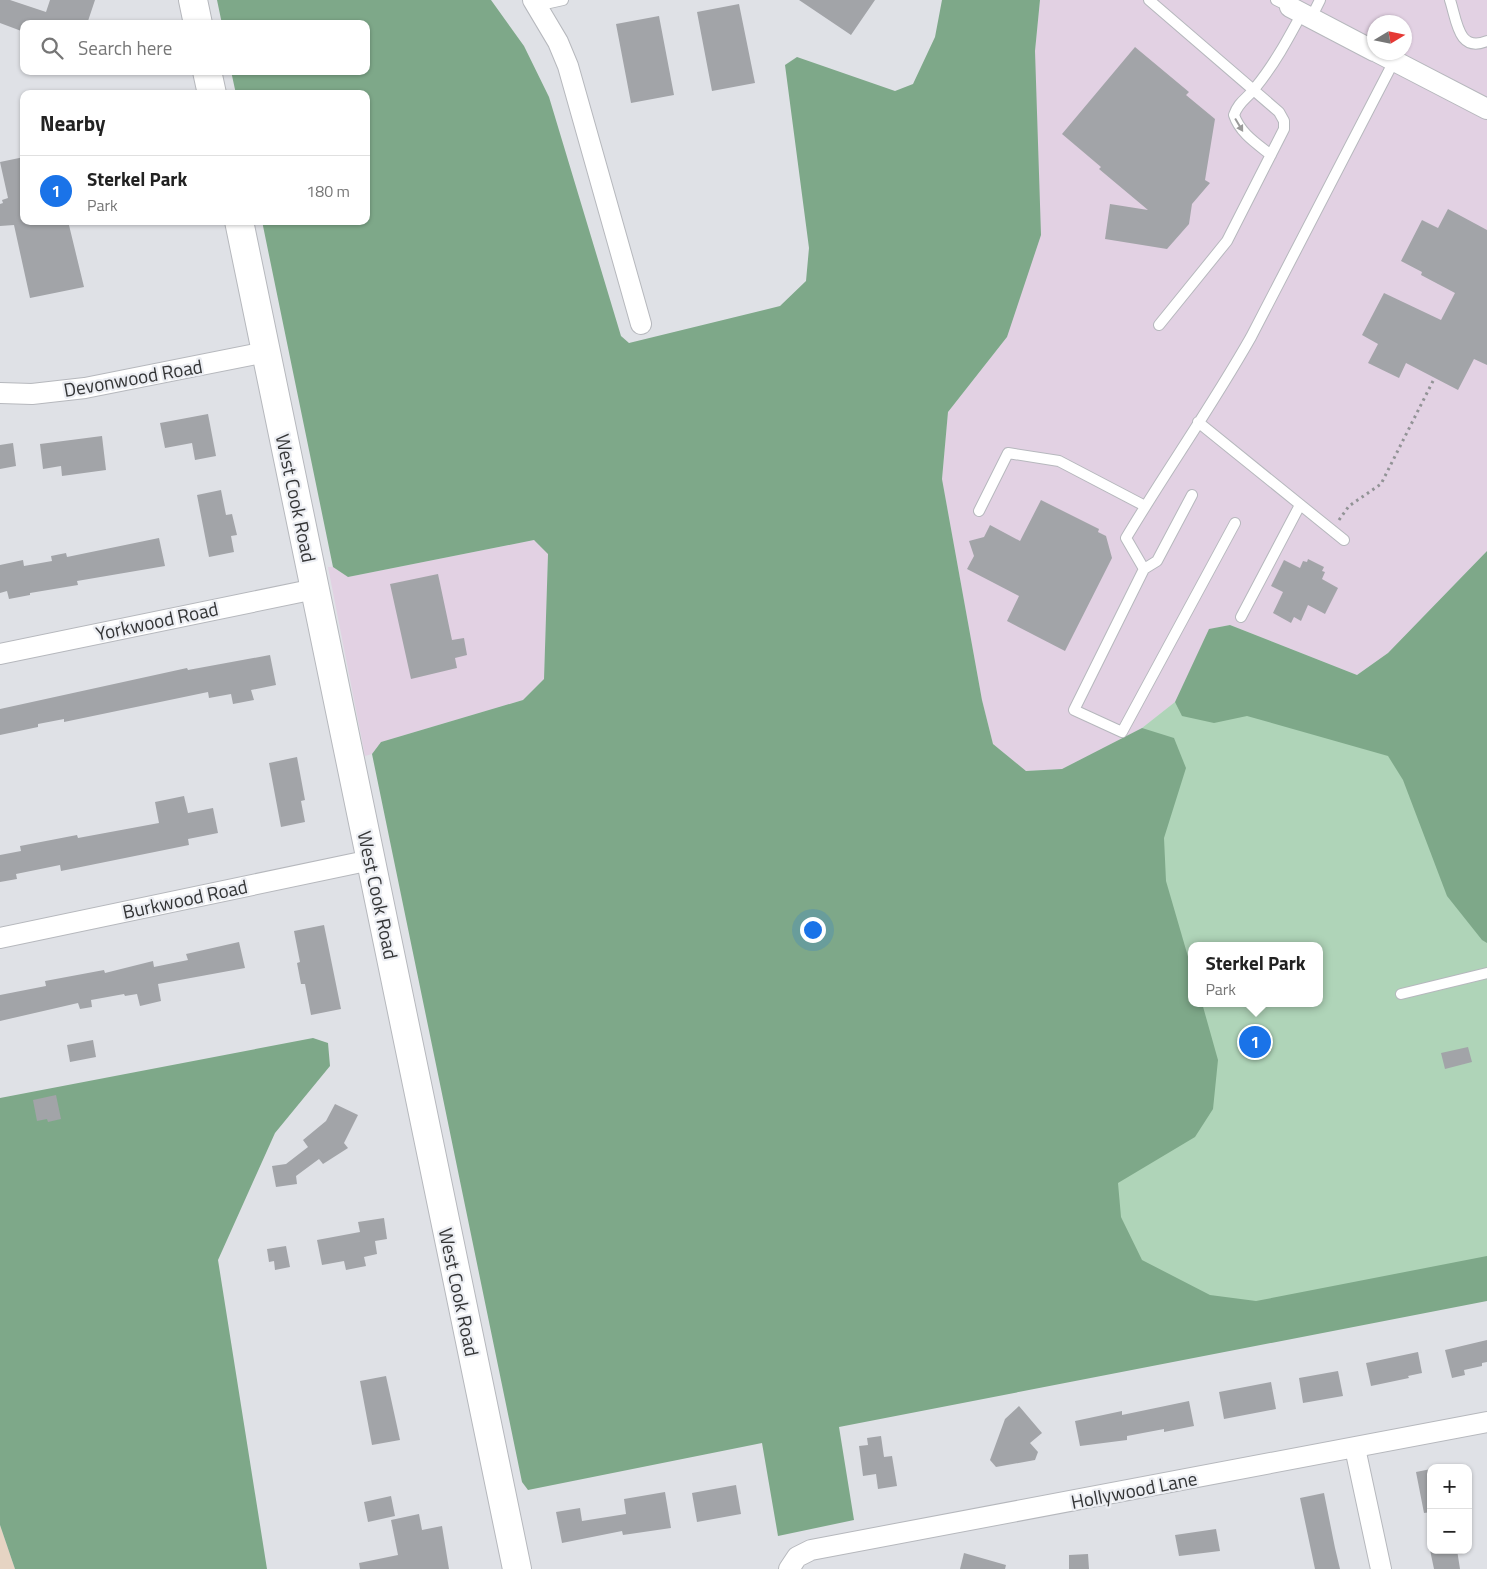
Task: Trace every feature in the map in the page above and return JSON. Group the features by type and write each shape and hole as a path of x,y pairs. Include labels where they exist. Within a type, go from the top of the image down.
{"main road":[{"path":"193,0 197,20"},
{"path":"208,75 211,90"},
{"name":"West Cook Road","path":"239,225 517,1569"}],"street":[{"path":"534,3 558,42 568,66 641,324"},
{"path":"1294,10 1367,47"},
{"path":"1392,60 1487,109"},
{"name":"Devonwood Road","path":"0,393 32,394 85,388 266,352"},
{"name":"Yorkwood Road","path":"0,654 315,589"},
{"name":"Burkwood Road","path":"0,938 371,860"},
{"name":"Hollywood Lane","path":"788,1569 797,1557 810,1550 1487,1422"},
{"path":"1356,1448 1381,1569"}],"lane":[{"path":"534,3 563,0"},
{"path":"1149,0 1279,112 1284,121 1284,129 1227,242 1159,325"},
{"path":"1271,154 1246,135 1238,126 1234,115 1238,103 1254,90 1280,52 1294,10 1320,0"},
{"path":"1450,0 1462,37 1468,43 1477,46 1487,42"},
{"path":"1144,569 1126,538 1198,422 1226,381 1251,337 1380,60"},
{"path":"1198,422 1344,540"},
{"path":"979,511 1008,453 1059,461 1145,506"},
{"path":"1192,495 1157,561 1144,569 1074,710 1122,732 1235,524"},
{"path":"1241,617 1300,506"},
{"path":"1401,994 1487,973"}],"path":[{"path":"1332,531 1349,506 1381,484 1433,381"}],"shaded area":[{"path":"1040,0 1487,0 1487,551 1388,653 1357,675 1230,625 1210,629 1175,702 1142,728 1062,769 1026,771 993,744 982,700 942,479 948,412 1007,337"},
{"path":"534,540 548,553 544,679 523,700 381,742 372,754 365,756 328,567 333,567 348,577"},
{"path":"0,1525 15,1569 0,1569"}],"green space":[{"path":"217,0 491,0 524,46 549,97 621,336 629,343 780,306 806,281 809,248 785,65 797,57 895,91 913,84 935,37 942,0 1040,0 1035,51 1041,235 1007,337 948,412 942,479 982,700 993,744 1026,771 1062,769 1142,728 1174,738 1186,768 1164,838 1166,881 1188,957 1188,1007 1203,1007 1218,1060 1213,1109 1195,1137 1118,1183 1121,1217 1142,1260 1210,1295 1256,1301 1487,1256 1487,1301 839,1427 854,1520 778,1536 762,1443 528,1490 522,1482 372,754 381,742 523,700 544,679 548,554 534,540 348,577 333,567 263,225 370,225 370,90 235,90 232,75 370,75 370,20 221,20"},
{"path":"1487,551 1487,943 1482,940 1447,896 1403,780 1388,756 1247,716 1214,723 1182,716 1175,702 1209,629 1230,625 1357,675 1388,653"},
{"path":"1351,699 1487,771 1487,1270 1082,1352 1142,728 1175,702"},
{"path":"313,1038 328,1043 330,1066 275,1133 218,1260 267,1569 15,1569 0,1525 0,1098"}],"building":[{"path":"0,0 10,0 46,12 50,0 95,0 88,20 20,20 20,30 0,23"},
{"path":"799,0 875,0 851,35"},
{"path":"739,4 755,83 712,91 697,12"},
{"path":"659,16 674,95 631,103 616,24"},
{"path":"1135,47 1189,92 1186,95 1215,119 1205,180 1210,183 1192,204 1189,224 1167,249 1105,239 1110,204 1148,210 1099,169 1101,167 1062,134"},
{"path":"20,158 20,225 69,225 84,287 30,298 14,225 0,226 0,204 3,203 2,200 8,198 0,162"},
{"path":"1448,209 1487,230 1487,365 1474,359 1458,390 1406,363 1399,378 1368,363 1378,344 1362,335 1384,293 1441,320 1455,293 1421,275 1422,272 1401,261 1422,220 1438,228"},
{"path":"208,414 216,456 195,460 192,443 165,448 160,423"},
{"path":"102,436 106,470 62,476 61,466 43,469 40,444"},
{"path":"13,443 16,466 0,469 0,445"},
{"path":"221,490 226,515 232,514 237,535 231,536 234,552 209,557 197,495"},
{"path":"1041,500 1099,529 1098,532 1106,536 1112,558 1065,651 1007,621 1019,596 967,569 974,556 969,541 984,537 990,525 1020,541"},
{"path":"159,538 165,566 77,581 78,585 30,593 30,595 9,599 7,591 0,593 0,565 23,560 24,566 52,561 51,556 66,553 67,557"},
{"path":"1308,559 1324,567 1322,571 1325,572 1322,579 1338,588 1325,614 1308,605 1301,621 1294,617 1291,623 1273,613 1283,592 1271,586 1284,560 1300,568 1303,561 1307,562"},
{"path":"438,574 452,640 464,638 467,655 455,658 457,668 411,679 390,584"},
{"path":"270,655 276,685 251,690 254,700 233,704 231,694 209,698 208,692 64,722 64,719 38,724 38,727 0,735 0,709 187,668 188,670"},
{"path":"297,757 305,800 301,801 305,822 281,827 269,763"},
{"path":"184,796 188,813 213,808 218,833 188,839 189,845 61,871 60,865 16,874 17,879 0,882 0,855 21,851 20,846 77,835 78,838 159,823 155,802"},
{"path":"324,925 341,1009 311,1015 305,984 301,984 297,963 300,962 294,931"},
{"path":"239,942 245,968 158,984 161,1001 140,1006 137,994 125,996 124,994 91,1000 92,1007 80,1009 78,1003 0,1021 0,995 46,986 45,981 104,970 105,973 153,961 154,967 188,960 186,954"},
{"path":"93,1040 96,1057 70,1062 67,1045"},
{"path":"1468,1047 1472,1062 1445,1069 1441,1053"},
{"path":"56,1095 61,1119 48,1122 47,1119 37,1121 33,1100"},
{"path":"335,1104 358,1115 344,1143 348,1148 323,1164 319,1159 296,1176 297,1184 276,1187 272,1166 286,1164 308,1147 303,1140 326,1121"},
{"path":"384,1218 387,1239 375,1241 377,1254 364,1257 366,1266 346,1270 344,1261 322,1265 317,1240 360,1232 358,1222"},
{"path":"286,1246 290,1267 275,1270 274,1261 269,1262 267,1249"},
{"path":"1487,1340 1487,1362 1482,1363 1482,1366 1464,1370 1465,1375 1452,1378 1445,1350"},
{"path":"1418,1352 1422,1373 1408,1376 1409,1378 1371,1386 1366,1363"},
{"path":"1338,1371 1343,1396 1303,1403 1299,1378"},
{"path":"386,1376 400,1440 372,1445 360,1381"},
{"path":"1271,1382 1276,1409 1224,1419 1219,1392"},
{"path":"1189,1401 1194,1426 1164,1432 1164,1429 1127,1436 1127,1440 1080,1446 1075,1421 1122,1411 1122,1415"},
{"path":"1019,1406 1042,1433 1030,1443 1038,1452 1035,1460 996,1467 990,1460 1005,1419"},
{"path":"881,1436 884,1457 892,1456 897,1486 878,1489 876,1474 863,1476 859,1446 868,1445 867,1438"},
{"path":"1427,1470 1427,1513 1424,1513 1416,1472"},
{"path":"736,1485 741,1514 697,1522 692,1493"},
{"path":"665,1492 671,1528 623,1535 622,1531 562,1543 556,1512 580,1508 582,1521 626,1514 624,1499"},
{"path":"1324,1493 1340,1569 1315,1569 1300,1498"},
{"path":"391,1496 395,1516 368,1522 364,1502"},
{"path":"419,1514 422,1530 442,1526 449,1569 360,1569 359,1563 398,1555 391,1520"},
{"path":"1216,1529 1220,1551 1179,1556 1175,1535"},
{"path":"964,1553 1006,1565 1005,1569 960,1569"},
{"path":"1088,1554 1089,1569 1069,1569 1069,1555"},
{"path":"1431,1554 1458,1554 1460,1569 1434,1569"}],"place":[{"name":"Sterkel Park","path":"1255,1042"}]}
